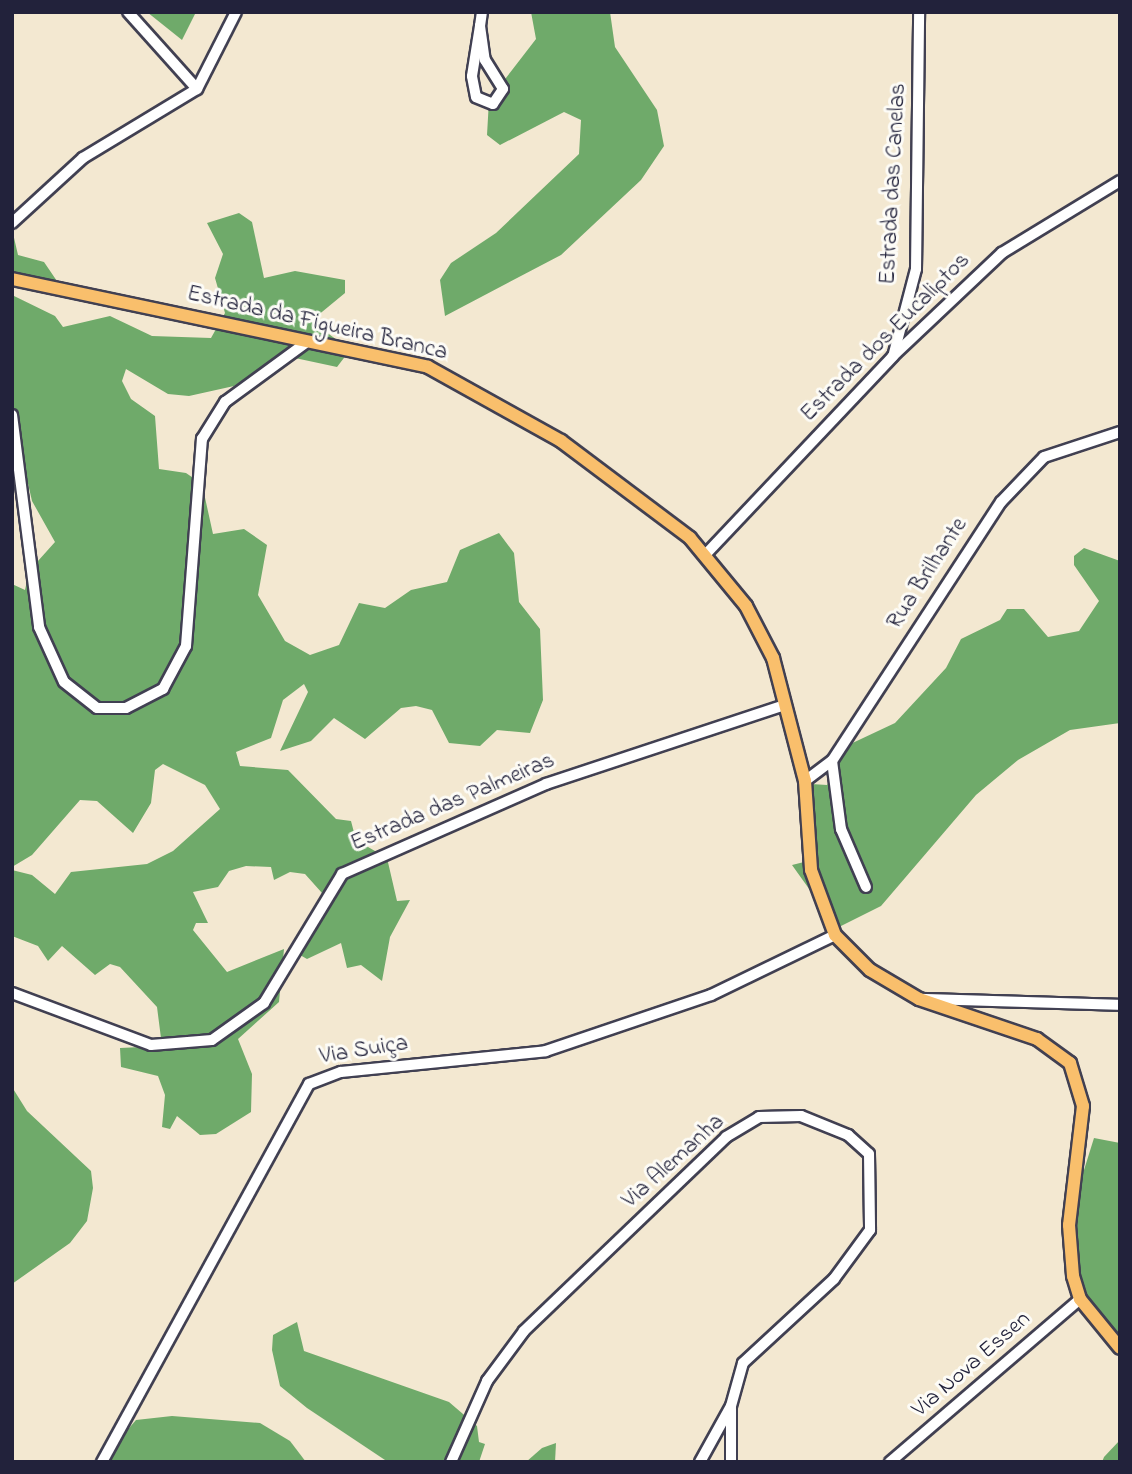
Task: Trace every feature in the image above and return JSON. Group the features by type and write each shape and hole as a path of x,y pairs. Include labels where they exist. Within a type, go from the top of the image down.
{"main road":[{"name":"Estrada da Figueira Branca","path":"12,279 428,367 465,383 561,442 706,554 761,631 806,781 811,870 835,935 870,970 919,999 1037,1039 1070,1063 1083,1107 1069,1225 1080,1299"},
{"path":"1080,1299 1120,1348"}],"street":[{"path":"128,12 197,89"},
{"path":"12,223 83,158 197,89 236,12"},
{"path":"480,26 485,60 503,89 493,104 476,97 472,76 482,12"},
{"name":"Estrada das Canelas","path":"893,356 916,269 919,12"},
{"name":"Estrada dos Eucaliptos","path":"706,554 893,356 1002,253 1120,181"},
{"path":"12,415 39,627 64,682 97,708 126,708 163,689 186,646 202,439 225,402 307,342"},
{"name":"Rua Brilhante","path":"806,781 832,761 1001,502 1044,457 1120,432"},
{"name":"Estrada das Palmeiras","path":"12,993 151,1045 212,1040 264,1003 342,874 546,784 785,705"},
{"path":"832,761 841,829 866,887"},
{"name":"Via Suiça","path":"102,1462 309,1084 341,1072 546,1051 711,995 835,935"},
{"path":"919,999 1120,1005"},
{"name":"Via Alemanha","path":"450,1462 487,1381 524,1331 726,1137 758,1116 801,1116 848,1135 869,1154 870,1230 834,1279 754,1349 731,1406 700,1462"},
{"name":"Via Nova Essen","path":"890,1462 1080,1299"},
{"path":"731,1406 731,1462"}],"green space":[{"path":"147,12 196,12 182,40"},
{"path":"531,12 610,12 615,47 657,110 664,146 641,180 561,255 445,316 440,280 451,263 496,233 579,154 581,120 564,112 500,145 487,135 489,100 536,39"},
{"path":"239,213 252,222 264,278 295,271 345,280 345,293 311,321 348,348 347,354 337,367 281,355 234,386 189,396 168,394 126,369 122,381 131,399 155,416 159,469 186,473 202,484 213,534 244,529 267,545 258,595 285,641 310,655 339,645 359,603 385,608 411,590 447,582 460,550 499,533 514,553 519,602 540,629 543,700 530,733 497,730 480,746 449,743 432,710 416,706 401,708 365,739 334,718 311,741 280,751 308,692 304,684 283,700 271,738 236,752 240,766 288,770 336,819 351,821 356,840 387,858 397,901 410,900 390,937 382,981 361,965 347,968 341,943 307,959 300,955 322,893 305,874 290,872 274,880 271,867 246,866 229,871 218,887 193,892 208,923 196,923 193,930 227,972 284,949 279,1002 238,1039 252,1074 251,1112 216,1134 200,1135 177,1116 170,1129 162,1127 165,1095 158,1076 121,1067 120,1048 162,1046 157,1007 120,967 110,964 95,975 62,946 48,961 38,946 12,936 12,870 32,875 55,894 71,872 147,864 173,851 220,809 205,785 163,764 155,770 151,803 133,833 97,801 80,800 32,855 12,867 12,584 25,590 29,571 55,542 32,501 24,466 12,469 12,295 55,316 63,327 110,316 152,336 211,338 225,313 215,278 223,254 207,223"},
{"path":"12,229 18,255 44,262 61,287 12,286"},
{"path":"1084,548 1120,561 1120,723 1070,730 1018,760 976,795 881,906 837,928 792,865 804,862 811,784 827,785 844,747 895,723 946,668 961,639 1000,620 1007,609 1024,609 1048,637 1079,631 1099,601 1074,565 1074,556"},
{"path":"12,1087 27,1111 91,1171 93,1188 87,1221 70,1243 12,1284"},
{"path":"1094,1138 1120,1143 1120,1347 1081,1303 1073,1205"},
{"path":"297,1322 304,1351 449,1402 477,1426 479,1442 485,1444 479,1462 388,1462 307,1408 280,1386 272,1350 273,1335"},
{"path":"172,1416 260,1423 290,1441 306,1462 100,1462 136,1420"},
{"path":"1120,1440 1120,1462 1102,1462 1104,1457"},
{"path":"556,1443 555,1462 526,1462 542,1448"}]}
